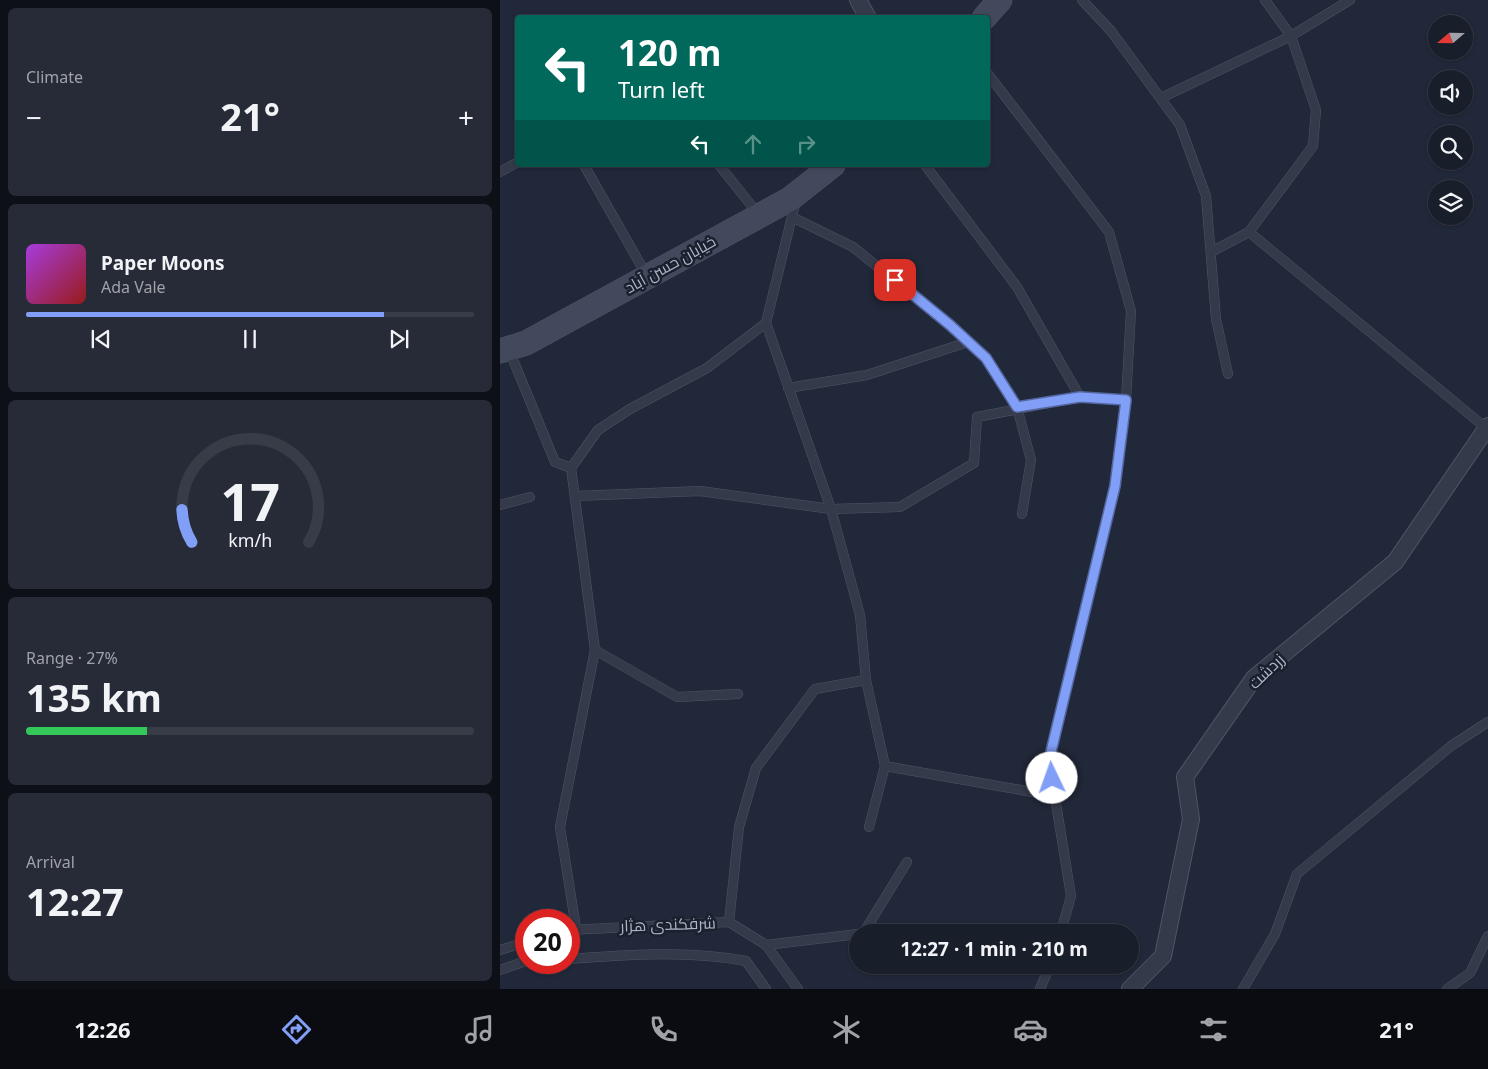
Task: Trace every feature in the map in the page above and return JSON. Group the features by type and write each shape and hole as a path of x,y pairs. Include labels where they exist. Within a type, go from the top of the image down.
{"main road":[{"path":"987,15 1000,0"},
{"name":"خیابان حسن آباد","path":"504,350 526,343 759,216 798,192 830,167"}],"street":[{"path":"858,0 866,15"},
{"name":"زردشت","path":"1130,989 1163,956 1191,819 1185,777 1254,678 1395,562 1487,427"}],"lane":[{"path":"1082,0 1111,31 1180,124 1206,196 1216,319 1228,374"},
{"path":"1211,252 1249,232 1312,146 1316,110 1291,36 1265,0"},
{"path":"1160,98 1291,36 1350,0"},
{"path":"990,77 1109,232 1131,311 1126,400 1115,486 1049,760 1072,896 1064,924"},
{"path":"500,172 515,164"},
{"path":"585,167 647,277"},
{"path":"721,167 759,216"},
{"path":"927,167 1018,287 1080,397"},
{"path":"798,192 766,323 831,509 860,615 866,680 885,766 869,827"},
{"path":"792,217 853,247 986,358 1017,407 1031,460 1022,514"},
{"path":"1249,232 1487,427"},
{"path":"570,909 560,827 595,650 571,468 598,430 630,409 707,368 766,323"},
{"path":"788,388 867,374 968,342"},
{"path":"504,350 555,462 571,468"},
{"path":"575,496 700,491 831,509 900,507 974,463 977,417 1017,407 1080,397 1126,400"},
{"path":"500,505 530,497"},
{"path":"595,650 677,697 738,694"},
{"path":"730,922 739,827 756,768 815,689 866,680"},
{"path":"1243,989 1275,934 1297,874 1451,746 1488,722"},
{"path":"885,766 1055,796"},
{"path":"869,924 907,862"},
{"name":"شرفکندی هژار","path":"580,929 730,922 766,945 798,989"},
{"path":"766,945 849,935"},
{"path":"1447,989 1470,973 1488,936"},
{"path":"500,950 515,945"},
{"path":"580,958 646,954 712,955 746,961 766,989"},
{"path":"500,970 515,965"},
{"path":"1040,989 1046,974"}],"route":[{"path":"895,280 950,325 986,358 1017,407 1080,397 1126,400 1115,486 1049,760 1052,778"}]}
